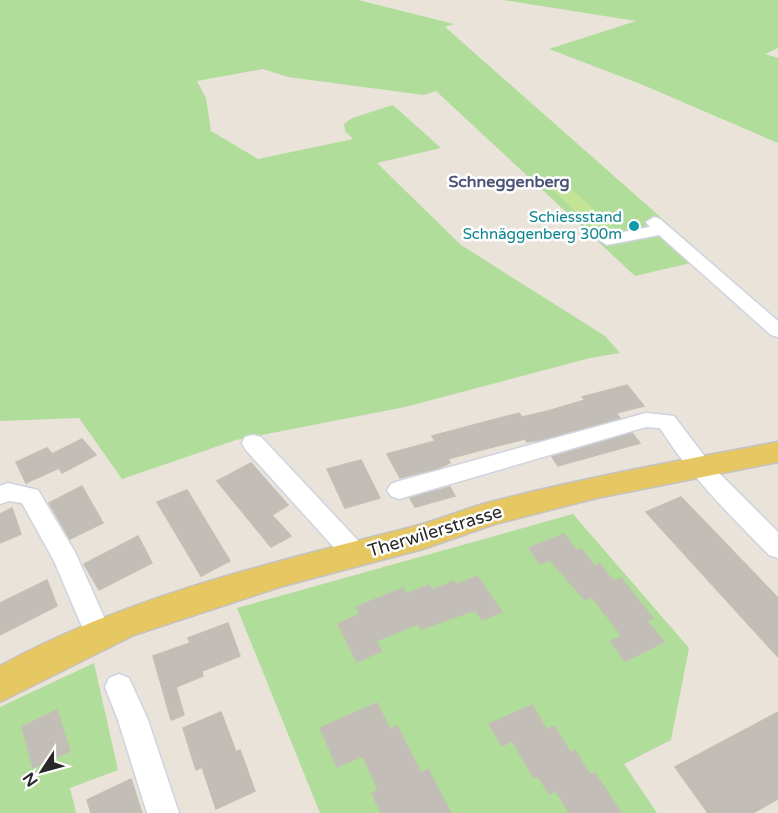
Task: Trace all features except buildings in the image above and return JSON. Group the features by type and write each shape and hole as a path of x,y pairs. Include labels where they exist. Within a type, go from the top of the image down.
{"main road":[{"name":"Therwilerstrasse","path":"0,685 125,623 212,594 423,537 491,513 597,487 778,452"}],"street":[{"path":"607,240 658,226 778,331"},
{"path":"399,490 646,420 666,421 680,445 778,548"},
{"path":"253,443 356,555"},
{"path":"0,495 8,492 30,496 66,559 99,635"},
{"path":"119,687 133,720 163,813"}],"green space":[{"path":"0,0 358,0 454,24 445,27 708,259 635,276 436,91 424,95 288,77 263,69 197,81 206,98 211,131 258,159 353,139 345,131 344,124 352,118 393,105 441,148 377,163 461,245 605,336 620,353 590,358 405,407 236,440 122,479 79,418 0,421"},
{"path":"503,0 778,0 778,48 765,54 778,58 778,143 643,85 549,49 636,21"},
{"path":"564,182 612,226 594,230 548,185"},
{"path":"573,514 689,648 671,740 624,764 657,813 320,813 237,608"},
{"path":"94,663 118,770 70,788 76,813 0,813 0,707"}],"place":[{"name":"Schiessstand Schnäggenberg 300m","path":"634,226"}],"district":[{"name":"Schneggenberg","path":"509,181"}]}
